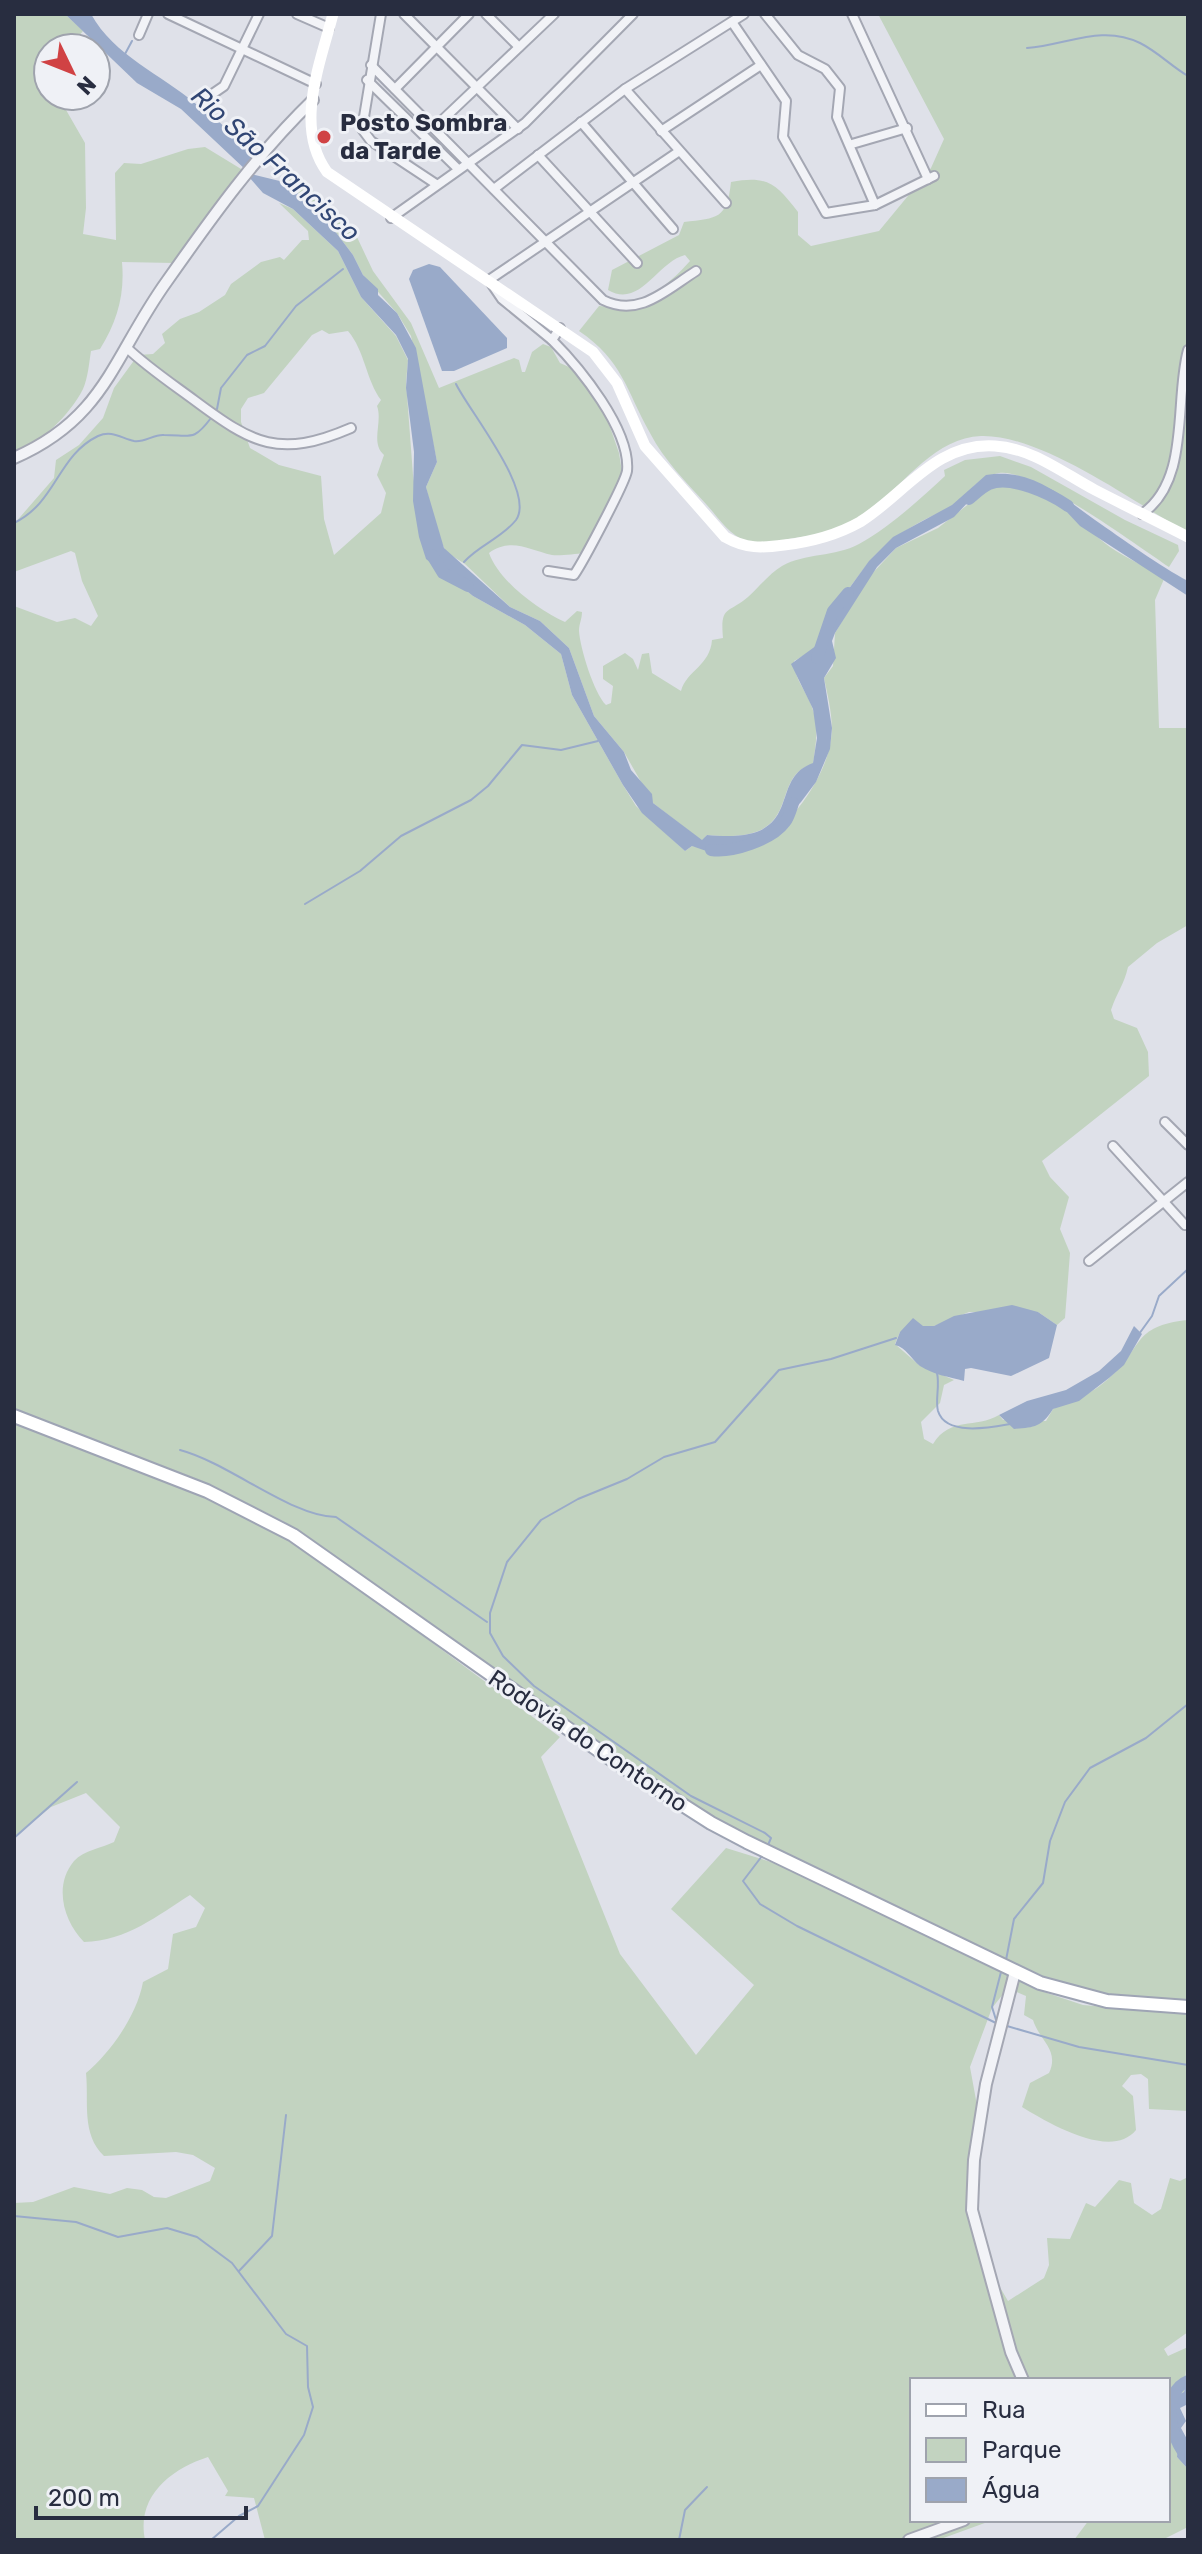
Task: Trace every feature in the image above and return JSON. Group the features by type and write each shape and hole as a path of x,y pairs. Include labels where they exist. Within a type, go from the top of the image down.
{"main road":[{"path":"333,14 308,128 316,158 334,178 560,328 605,366 617,383 645,446 658,464 714,527 737,544 760,548 804,543 835,534 859,522 938,460 978,446 1010,448 1033,455 1188,537"},
{"name":"Rodovia do Contorno","path":"14,1416 207,1491 261,1516 293,1535 572,1733 711,1823 1015,1972 1079,1995 1188,2007"}],"street":[{"path":"139,35 148,14"},
{"path":"168,14 316,84"},
{"path":"208,97 224,86 259,14"},
{"path":"297,14 329,28"},
{"path":"381,14 361,123 366,135 436,184"},
{"path":"404,14 518,129"},
{"path":"395,89 469,14"},
{"path":"486,14 519,47"},
{"path":"434,128 554,14"},
{"path":"391,218 457,168 518,129 633,14"},
{"path":"494,189 625,89 744,14"},
{"path":"765,14 798,55 825,69 840,88 837,117 852,144 875,205"},
{"path":"732,22 786,101 783,137 826,213 875,205 931,177 852,14"},
{"path":"371,65 603,300 621,307 644,305 696,271"},
{"path":"661,131 761,65"},
{"path":"367,80 457,168"},
{"path":"625,89 726,203"},
{"path":"14,458 64,432 100,391 165,283 246,172 313,100"},
{"path":"581,122 673,229"},
{"path":"852,144 907,128"},
{"path":"548,571 574,575 627,471 621,445 604,404 583,373 552,340 502,299 489,280 678,152"},
{"path":"538,155 637,263"},
{"path":"552,340 560,328"},
{"path":"126,347 227,426 249,437 265,442 304,444 351,428"},
{"path":"1142,514 1154,506 1171,473 1188,350"},
{"path":"1165,1122 1188,1145"},
{"path":"1113,1146 1185,1225"},
{"path":"1089,1261 1188,1182"},
{"path":"1015,1972 986,2084 974,2160 972,2210 1011,2352 1022,2378"},
{"path":"909,2540 958,2522"}],"green space":[{"path":"14,14 65,14 82,32 32,32 32,112 67,112 85,143 86,208 83,234 116,240 115,173 124,163 141,164 188,149 205,147 246,172 174,263 122,262 118,308 100,349 91,351 83,389 53,427 14,455"},
{"path":"878,14 1188,14 1188,533 1059,458 1005,438 981,436 942,448 876,506 841,529 770,542 746,541 724,525 669,462 614,365 594,342 579,331 599,306 626,304 650,295 681,271 690,261 685,255 675,259 630,294 608,290 612,270 679,235 684,222 719,214 727,203 731,182 763,181 777,188 798,212 798,235 811,246 879,231 931,168 944,139"},
{"path":"293,175 318,195 326,209 356,235 373,271 411,323 439,388 514,358 519,360 522,372 525,372 532,352 543,344 551,347 560,363 578,371 608,421 622,472 584,553 552,555 513,545 489,553 510,584 543,610 565,622 577,611 582,612 579,631 582,648 592,681 606,705 611,703 613,686 603,679 603,666 625,653 633,659 638,670 642,654 649,653 652,673 681,691 707,656 712,640 723,638 724,615 773,572 791,562 859,544 915,504 945,476 944,470 965,460 1000,456 1031,467 1125,520 1178,545 1179,551 1169,567 1085,510 1035,482 1014,474 999,473 983,479 952,506 910,528 879,551 843,596 821,641 794,661 814,714 815,750 813,764 799,771 791,782 773,821 760,830 739,835 707,835 702,841 653,803 624,752 594,716 569,648 540,621 510,607 465,564 446,552 437,532 426,487 437,462 411,336 397,313 363,275 353,255 325,218 285,182"},
{"path":"279,203 293,209 338,251 361,297 396,336 408,360 406,382 413,475 426,558 473,596 525,625 561,654 572,695 636,806 685,851 692,846 728,847 764,839 797,809 816,782 828,753 832,724 824,678 833,666 835,633 868,578 896,548 938,528 975,499 988,481 1005,478 1038,489 1110,547 1164,579 1155,600 1159,728 1188,728 1188,925 1157,943 1128,967 1111,1010 1114,1019 1137,1028 1148,1052 1149,1076 1042,1161 1050,1177 1069,1197 1060,1229 1070,1253 1065,1318 1057,1325 1038,1312 969,1312 934,1326 900,1332 895,1344 919,1365 954,1380 944,1385 940,1403 921,1422 924,1439 933,1444 940,1435 955,1426 999,1415 1003,1420 1046,1421 1053,1409 1107,1380 1147,1333 1156,1327 1188,1320 1188,2001 1111,1996 1051,1983 722,1826 673,1796 283,1521 202,1481 14,1409 14,606 57,622 75,618 91,626 98,616 82,581 75,553 71,551 14,572 14,524 54,478 56,460 79,445 103,418 114,388 138,355 153,354 165,343 162,334 180,319 199,312 225,295 231,284 261,262 280,257 284,260 302,240 309,240 308,231","holes":["322,330 329,334 348,331 381,400 377,406 377,438 384,455 377,475 386,493 381,513 334,555 324,519 321,476 279,465 250,448 241,422 241,409 248,398 264,393 312,335"]},
{"path":"14,1422 235,1509 316,1557 560,1737 541,1757 620,1954 696,2055 754,1985 671,1909 726,1848 784,1866 1041,1991 1083,2005 1188,2014 1188,2111 1149,2109 1148,2079 1141,2074 1131,2075 1122,2086 1133,2096 1136,2130 1125,2139 1111,2142 1079,2136 1022,2107 1030,2083 1049,2073 1052,2065 1050,2051 1033,2020 1024,2015 1026,1996 1012,1990 1004,1993 992,2008 970,2067 978,2111 971,2178 984,2260 1008,2301 1044,2278 1049,2265 1047,2238 1070,2239 1086,2203 1095,2207 1119,2180 1131,2183 1134,2203 1152,2215 1161,2209 1170,2178 1180,2181 1188,2177 1188,2332 1164,2349 1168,2356 1188,2347 1184,2392 1170,2398 1170,2378 910,2378 910,2522 988,2522 938,2540 265,2540 254,2498 225,2496 228,2491 208,2457 181,2469 159,2486 146,2510 145,2540 14,2540 14,2203 33,2202 74,2187 110,2194 127,2188 166,2198 210,2181 215,2168 193,2155 176,2152 104,2156 89,2128 86,2073 105,2055 122,2032 143,1982 168,1969 173,1934 196,1927 205,1908 190,1895 128,1932 100,1941 84,1942 67,1914 64,1881 78,1857 114,1842 120,1827 86,1793 51,1807 14,1837"},
{"path":"1170,2428 1178,2443 1177,2457 1188,2469 1188,2527 1162,2540 1074,2540 1088,2522 1170,2522"}],"water":[{"path":"65,14 91,14 104,32 84,32"},
{"path":"112,42 203,106 256,158 247,171 181,109 137,83 112,59"},
{"path":"251,174 292,184 298,194 325,218 353,255 363,275 378,289 378,295 397,313 416,348 437,462 426,487 444,548 510,607 540,621 569,648 594,716 624,752 631,770 652,794 653,803 702,840 707,835 739,835 760,830 773,821 799,771 813,763 817,738 813,709 791,664 824,640 840,601 869,561 893,537 952,505 986,475 1017,475 1057,493 1188,581 1188,596 1080,526 1050,494 996,478 988,481 954,517 896,548 877,567 835,633 832,641 836,658 824,678 832,728 830,749 816,782 801,802 768,838 712,853 692,846 685,851 642,813 623,785 572,695 561,654 525,625 473,596 426,559 413,501 414,452 406,388 408,359 396,335 361,297 338,251 293,209 263,193 249,177"},
{"path":"429,264 440,267 507,338 507,348 454,371 442,371 409,279 413,270"},
{"path":"1012,1305 1038,1312 1057,1325 1049,1358 1011,1376 971,1368 965,1369 964,1381 931,1372 895,1345 900,1332 913,1318 923,1326 934,1326 954,1316"},
{"path":"1134,1326 1142,1334 1124,1365 1079,1401 1053,1409 1041,1423 1027,1428 1014,1429 999,1415 1027,1401 1066,1390 1099,1371 1121,1351"},
{"path":"1188,2377 1188,2404 1180,2408 1186,2421 1181,2428 1188,2441 1188,2469 1177,2457 1178,2443 1170,2428 1170,2398 1184,2392"}],"waterway":[{"path":"1027,48 1112,35 1140,43 1188,76"},
{"path":"125,54 132,41"},
{"path":"217,409 221,388 247,355 265,346 296,306 343,269"},
{"path":"456,384 509,472 520,507 516,520 510,526 464,562"},
{"path":"14,523 40,503 74,455 98,436 112,434 134,441 160,435 191,436 211,418"},
{"name":"Rio São Francisco","path":"969,499 989,484 1008,482 1041,491 1068,506"},
{"name":"Rio São Francisco","path":"432,555 443,573 468,586"},
{"name":"Rio São Francisco","path":"817,658 833,611 848,593"},
{"path":"305,904 360,871 401,836 471,800 488,786 522,745 561,750 598,741"},
{"path":"711,850 740,847 761,840 785,822 793,803"},
{"path":"1139,1334 1152,1316 1159,1296 1188,1269"},
{"path":"768,1845 771,1838 765,1833 691,1796 534,1686 503,1656 490,1633 490,1613 507,1562 541,1520 578,1499 627,1479 664,1457 715,1442 779,1370 831,1359 896,1338"},
{"path":"937,1373 938,1411 950,1424 971,1428 1010,1424"},
{"path":"180,1450 219,1466 300,1508 336,1517 487,1622"},
{"path":"1006,1960 1014,1919 1043,1883 1050,1841 1065,1802 1090,1768 1146,1738 1188,1704"},
{"path":"14,1838 77,1782"},
{"path":"762,1856 743,1881 760,1904 797,1926 998,2024"},
{"path":"997,2023 992,2007 1001,1972"},
{"path":"1007,2026 1079,2047 1188,2065"},
{"path":"239,2271 272,2236 286,2115"},
{"path":"14,2216 76,2222 118,2237 167,2228 197,2237 232,2263 286,2334 307,2346 308,2387 313,2407 304,2435 258,2506 239,2516 211,2540"},
{"name":"Rio São Francisco","path":"1188,2381 1179,2387 1171,2406 1176,2440 1188,2457"},
{"path":"679,2540 685,2510 707,2487"}],"place":[{"name":"Posto Sombra da Tarde","path":"324,137"}]}
